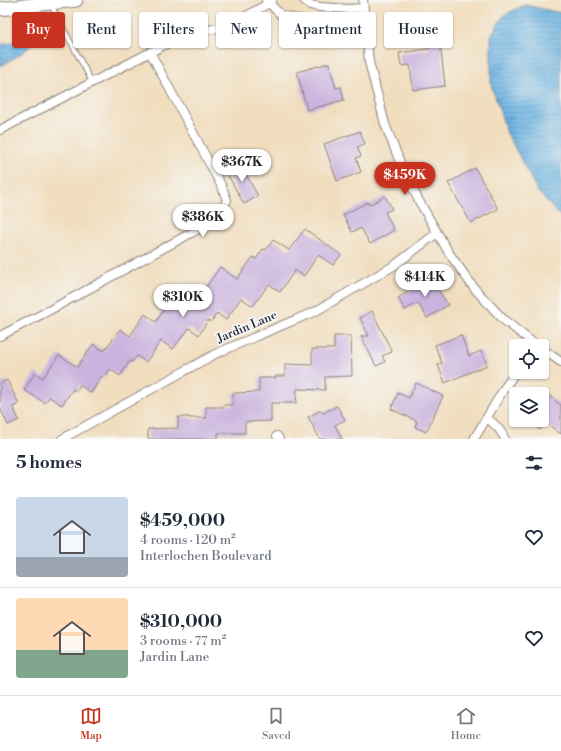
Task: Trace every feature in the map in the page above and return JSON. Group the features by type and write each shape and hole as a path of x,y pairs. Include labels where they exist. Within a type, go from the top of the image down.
{"main road":[{"path":"0,9 76,0"}],"street":[{"path":"304,0 310,5 321,7 348,8 363,4"},
{"path":"0,130 176,39 193,33 232,24 269,1 279,13"},
{"path":"367,48 369,62 385,124 403,170 419,200 449,253 463,274 504,320 527,339"},
{"path":"0,336 215,220 222,211 227,200 221,185 150,52"},
{"name":"Jardin Lane","path":"62,439 215,354 316,311 395,264 438,233"},
{"path":"549,354 561,362"},
{"path":"474,439 511,379"},
{"path":"487,418 498,426 505,439"}],"lane":[{"path":"50,3 92,82"}],"water":[{"path":"525,5 561,13 561,217 538,192 507,133 491,84 491,35 504,15"},
{"path":"12,43 12,48 27,48 18,56 0,66 0,45"}],"building":[{"path":"441,48 445,86 413,90 410,65 401,66 399,53"},
{"path":"329,63 336,88 341,87 344,100 307,110 297,72"},
{"path":"360,131 365,144 357,147 361,156 356,158 361,172 337,181 324,144"},
{"path":"239,162 258,196 244,204 225,170"},
{"path":"475,168 498,209 471,223 448,183"},
{"path":"385,196 392,209 385,212 394,230 370,244 361,228 352,232 343,215 368,202 369,205"},
{"path":"305,229 341,255 333,265 318,255 304,276 295,270 280,292 269,284 253,306 241,298 226,320 217,313 211,322 208,320 199,335 189,328 173,349 161,341 146,362 137,356 132,362 130,361 120,376 110,369 104,378 102,376 91,393 80,385 76,391 73,389 62,405 49,397 45,403 24,390 35,373 43,378 59,355 77,367 93,344 104,351 120,329 130,336 145,314 156,322 169,301 183,310 199,287 204,290 220,267 237,279 253,257 256,259 263,249 266,250 273,240 289,250"},
{"path":"431,278 448,305 427,318 418,303 405,310 398,298"},
{"path":"372,311 392,352 382,356 385,362 376,366 361,336 369,336 360,318"},
{"path":"461,335 469,356 481,351 487,365 445,383 438,365 442,363 435,345"},
{"path":"334,336 351,336 352,376 325,377 325,390 297,389 296,403 271,403 271,421 245,422 245,433 218,433 218,439 148,439 148,429 178,428 178,417 206,418 206,407 224,407 224,405 233,405 233,393 259,392 259,378 276,378 276,376 285,376 285,364 312,365 312,349 334,349"},
{"path":"7,380 19,404 13,407 19,420 8,425 0,408 0,384"},
{"path":"416,383 443,396 426,432 415,427 417,421 391,409 398,393 409,398"},
{"path":"549,396 561,405 561,434 549,425"},
{"path":"337,406 345,420 335,425 342,439 320,439 308,417 321,410 323,413"}]}
